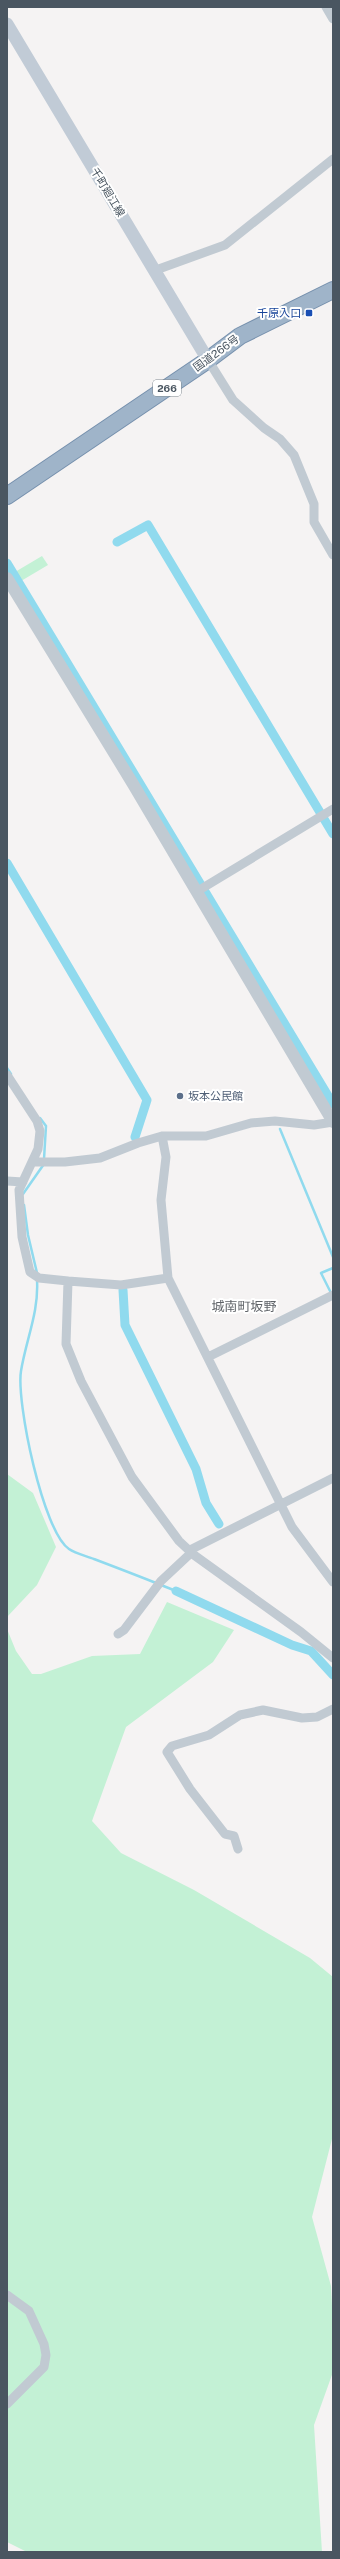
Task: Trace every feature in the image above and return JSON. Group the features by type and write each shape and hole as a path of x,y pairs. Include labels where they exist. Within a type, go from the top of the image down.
{"highway":[{"name":"国道266号","path":"7,496 208,360 240,336 333,290"}],"main road":[{"name":"千町廻江線","path":"7,24 156,270 208,360"}],"street":[{"path":"326,7 333,19"},
{"path":"156,270 225,245 333,159"},
{"path":"208,360 233,400 264,428 280,439 294,455 314,504 314,522 333,555"},
{"path":"7,578 333,1122 314,1125 275,1121 251,1123 206,1136 162,1136 138,1143 100,1158 65,1162 33,1162"},
{"path":"196,892 333,809"},
{"path":"7,1075 37,1121 39,1139 33,1162 19,1190 22,1237 30,1272 39,1278 121,1285 168,1278"},
{"path":"162,1136 166,1157 161,1200 168,1278 292,1527 333,1582"},
{"path":"7,1181 23,1182"},
{"path":"68,1281 66,1344 81,1381 132,1477 179,1541 230,1583 301,1632 333,1658"},
{"path":"208,1357 333,1295"},
{"path":"118,1634 124,1630 161,1581 191,1551 281,1503 333,1478"},
{"path":"238,1850 234,1836 225,1834 190,1789 168,1752 172,1746 209,1735 240,1715 263,1710 302,1718 316,1717 333,1710"},
{"path":"7,2295 29,2311 44,2344 46,2355 44,2367 7,2404"}],"green space":[{"path":"42,556 48,565 21,581 15,572"},
{"path":"7,1474 33,1493 56,1547 37,1585 7,1617"},
{"path":"167,1602 234,1630 213,1662 126,1727 92,1821 121,1853 194,1890 310,1958 333,1977 333,2135 312,2217 331,2286 333,2325 333,2372 314,2425 322,2552 27,2552 7,2542 7,1629 16,1651 32,1674 41,1674 92,1656 140,1654"}],"waterway":[{"path":"117,542 148,525 333,834"},
{"path":"7,563 333,1104"},
{"path":"7,863 147,1100 135,1137"},
{"path":"7,1068 11,1074"},
{"path":"40,1118 46,1126 44,1159"},
{"path":"280,1129 333,1257"},
{"path":"23,1194 44,1164"},
{"path":"24,1205 28,1235 37,1273"},
{"path":"331,1293 321,1273 333,1268"},
{"path":"37,1280 36,1303 21,1371 21,1387 27,1436 33,1465 50,1518 59,1538 72,1551 156,1583"},
{"path":"123,1290 125,1325 196,1469 206,1503 219,1524"},
{"path":"161,1585 176,1591"},
{"path":"176,1591 292,1645 311,1651 333,1675"}],"place":[{"name":"千原入口","path":"309,313"},
{"name":"坂本公民館","path":"180,1096"}],"district":[{"name":"城南町坂野","path":"244,1306"}]}
